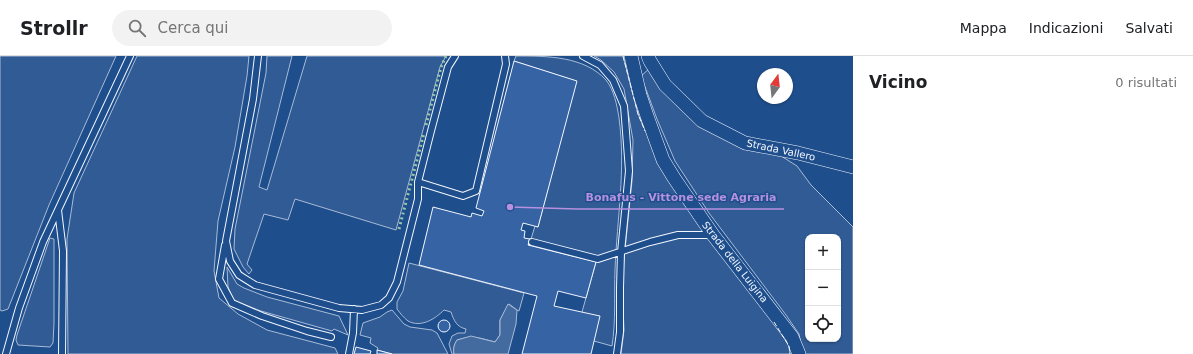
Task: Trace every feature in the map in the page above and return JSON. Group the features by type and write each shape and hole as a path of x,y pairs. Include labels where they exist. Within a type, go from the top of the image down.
{"street":[{"name":"Strada della Luigina","path":"631,56 640,95 663,160 713,235 792,337 799,354"},
{"name":"Strada Vallero","path":"648,56 665,85 702,121 745,143 798,153 853,167"}],"lane":[{"path":"6,354 19,308 43,242 130,56"},
{"path":"258,56 253,100 219,279 232,303 262,316 307,331 331,337"},
{"path":"226,241 230,261 233,266 239,275 255,285 339,308 362,310 381,305 389,298 397,282 418,199 418,182 448,67 455,56"},
{"path":"418,182 463,196 476,191 506,64 505,56"},
{"path":"583,56 600,65 614,80 624,106 629,171 621,252 620,332 617,354"},
{"path":"58,210 63,251 62,354"},
{"path":"532,242 598,259 650,242 678,235 713,235"},
{"path":"349,354 353,333 354,309"}],"shaded area":[{"path":"0,56 116,56 49,205 8,309 2,311 0,310"},
{"path":"137,56 249,56 235,147 218,221 214,271 219,298 238,314 267,330 335,348 338,354 68,354 67,239 74,193"},
{"path":"267,56 292,56 259,187 267,190 307,56 446,56 440,67 396,230 295,199 288,220 264,214 247,264 252,270 249,274 243,267 234,249 235,229 266,73"},
{"path":"516,56 552,57 587,66 606,80 615,98 619,118 622,156 612,346 594,341 582,312 596,262 528,245 535,226 538,227 576,81 514,61"},
{"path":"594,56 623,56 638,114 661,166 775,324 789,346 790,354 621,354 624,330 620,285 622,279 632,181 633,140 624,89 614,72 601,60"},
{"path":"650,68 698,123 778,154 797,166 811,185 853,227 853,354 803,354 799,334 709,213 675,161 641,76"},
{"path":"50,238 54,239 53,343 50,347 18,345 16,340 17,335"},
{"path":"409,263 524,293 519,311 509,304 500,320 500,335 495,342 472,337 463,338 457,340 454,347 454,354 452,354 449,344 452,336 458,333 465,333 466,329 460,327 456,323 451,312 444,310 428,322 418,324 408,321 397,309 397,302 403,291"},
{"path":"227,267 237,284 244,288 267,297 339,316 348,335 334,329 332,331 261,311 234,301 228,287"},
{"path":"508,304 517,310 516,324 508,354 454,354 454,347 457,340 471,336 495,342 500,335 500,320"},
{"path":"392,310 404,324 410,327 432,330 437,333 448,354 392,354 377,350 378,348 370,343 371,338 360,335 363,323 380,317"}],"building":[{"path":"514,61 577,81 538,227 523,223 521,230 525,231 524,238 530,239 528,245 596,262 586,298 558,291 554,306 600,316 591,354 522,354 537,296 419,265 433,207 471,217 472,213 482,216 484,211 476,208"},
{"path":"444,320 448,322 450,326 448,330 444,332 440,330 438,326 440,322"},
{"path":"356,347 371,351 370,354 354,354"},
{"path":"377,350 392,354 377,354"}],"hedge":[{"path":"426,125 441,67 446,56"},
{"path":"399,229 424,133"}],"fence":[{"path":"623,56 638,114 645,131"},
{"path":"774,322 789,346 790,354"}],"place":[{"name":"Bonafus - Vittone sede Agraria","path":"510,207"}]}
